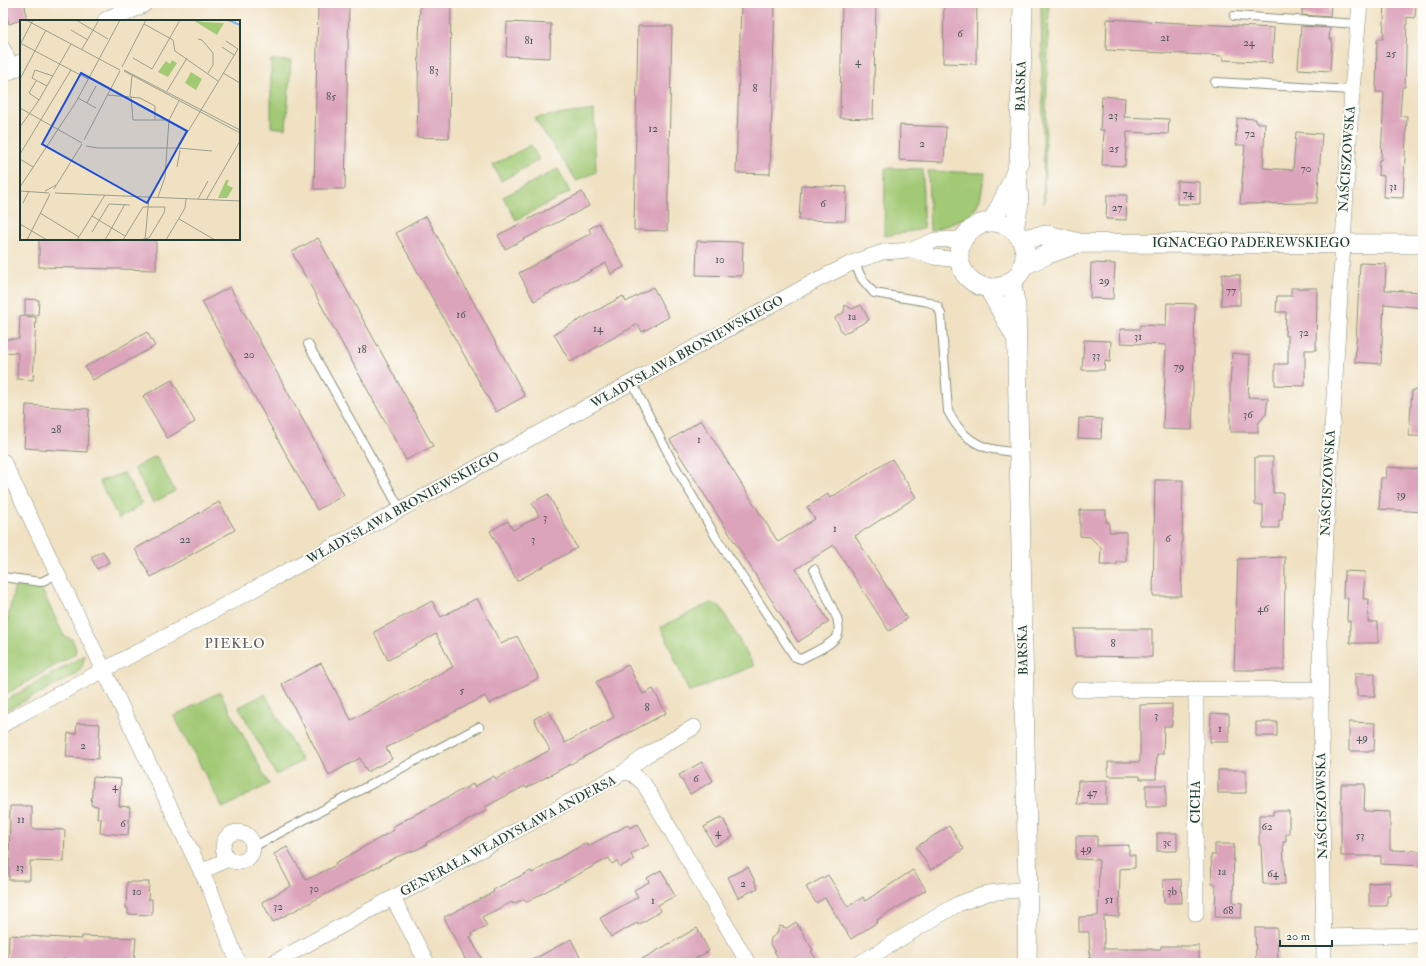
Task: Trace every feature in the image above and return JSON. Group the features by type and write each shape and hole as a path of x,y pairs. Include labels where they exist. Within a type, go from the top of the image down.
{"street":[{"path":"109,20 143,3"},
{"name":"BARSKA","path":"992,222 1004,198 1019,160 1023,3"},
{"name":"NAŚCISZOWSKA","path":"1324,963 1320,634 1342,243 1352,90 1360,3"},
{"path":"3,49 12,68"},
{"name":"BARSKA","path":"1017,168 1019,203 1017,234"},
{"path":"992,222 1005,224 1017,234 1024,248 1024,258 1017,276 1001,286 988,287 979,285 969,279 962,270 959,260 959,248 962,239 968,231 976,225 992,222"},
{"name":"IGNACEGO PADEREWSKIEGO","path":"1017,234 1048,235 1079,243 1423,244"},
{"name":"WŁADYSŁAWA BRONIEWSKIEGO","path":"912,250 935,240 962,239"},
{"name":"IGNACEGO PADEREWSKIEGO","path":"1022,266 1048,254 1079,243"},
{"name":"WŁADYSŁAWA BRONIEWSKIEGO","path":"3,725 16,716 103,671 400,510 819,279 854,262 883,252 912,250 934,256 959,260"},
{"name":"BARSKA","path":"1011,281 1016,306 1028,889 1027,963"},
{"name":"BARSKA","path":"988,287 1016,338"},
{"path":"3,461 103,671 211,892 238,963"},
{"name":"CICHA","path":"1196,689 1196,914"},
{"path":"1079,690 1320,689"},
{"path":"624,772 644,756 694,727"},
{"name":"GENERAŁA WŁADYSŁAWA ANDERSA","path":"272,963 624,772 633,774 644,784 748,963"},
{"path":"237,832 247,834 253,847 250,856 237,862 228,859 225,855 223,845 224,840 232,833 237,832"},
{"path":"201,872 228,859"},
{"path":"860,963 958,904 988,893 1028,889"},
{"path":"393,898 427,963"},
{"path":"1324,937 1423,935"}],"lane":[{"path":"1234,16 1358,24"},
{"path":"1215,82 1352,90"},
{"path":"854,262 862,279 874,293 929,302 938,307 941,314 948,411 953,421 962,433 985,447 1019,453"},
{"path":"308,344 400,510"},
{"path":"632,382 671,459 716,537 795,658 801,659 834,641 838,635 839,626 837,618 814,569"},
{"path":"3,577 41,582 57,574"},
{"path":"253,847 479,727"}],"green space":[{"path":"1041,3 1049,3 1044,203"},
{"path":"271,60 291,61 286,129 271,127"},
{"path":"594,110 596,172 577,181 534,118"},
{"path":"531,145 539,160 501,181 493,165"},
{"path":"885,168 923,169 923,229 884,236"},
{"path":"558,169 570,192 516,220 503,197"},
{"path":"928,171 985,173 980,200 970,217 930,231"},
{"path":"156,456 175,491 153,503 134,468"},
{"path":"124,473 142,504 119,519 99,481"},
{"path":"15,584 40,586 64,636 72,639 76,649 75,654 3,696 3,642"},
{"path":"710,603 720,606 754,666 689,692 661,627"},
{"path":"85,655 82,666 75,675 3,712 3,702"},
{"path":"220,692 269,784 223,808 174,716"},
{"path":"265,694 302,761 276,775 239,707"}],"building":[{"path":"3,3 25,3 26,18 9,24"},
{"path":"318,3 349,3 345,189 314,189"},
{"path":"420,3 451,3 449,138 417,137"},
{"path":"741,3 775,3 770,174 736,173"},
{"path":"842,3 876,3 873,119 840,118"},
{"path":"944,3 977,3 976,64 943,63"},
{"path":"1302,3 1331,3 1330,17 1302,15"},
{"path":"1385,3 1416,3 1415,18 1407,17 1405,87 1402,87 1400,116 1407,116 1403,198 1383,197 1384,176 1378,175 1379,160 1381,160 1384,92 1376,92 1377,39 1383,39"},
{"path":"1107,19 1274,28 1272,63 1223,60 1223,56 1106,50"},
{"path":"507,22 551,24 550,58 506,56"},
{"path":"638,26 672,26 667,231 634,230"},
{"path":"1301,26 1330,28 1329,39 1332,39 1330,71 1298,69"},
{"path":"1102,96 1125,98 1124,117 1169,119 1168,134 1127,132 1125,166 1102,165 1104,130 1100,130"},
{"path":"1237,118 1256,119 1256,123 1265,123 1263,168 1293,170 1296,132 1322,134 1317,203 1240,204 1245,145 1236,145"},
{"path":"900,125 946,127 944,162 899,160"},
{"path":"1177,181 1200,182 1200,204 1177,204"},
{"path":"801,185 847,187 845,221 799,220"},
{"path":"582,192 589,206 505,249 498,235"},
{"path":"1107,195 1127,195 1126,220 1106,219"},
{"path":"426,216 525,396 496,412 396,233"},
{"path":"599,223 624,267 611,274 606,263 534,301 519,273 591,233 589,229"},
{"path":"318,238 433,446 406,460 292,252"},
{"path":"39,240 156,240 156,270 39,267"},
{"path":"697,241 743,242 742,276 696,275"},
{"path":"1091,263 1115,264 1113,299 1090,298"},
{"path":"1360,263 1386,264 1385,290 1423,292 1423,308 1384,304 1381,364 1355,362"},
{"path":"1222,274 1240,275 1240,305 1221,305"},
{"path":"230,287 344,495 317,510 202,302"},
{"path":"653,287 669,317 642,332 638,324 570,362 554,334 623,296 626,302"},
{"path":"1291,288 1317,288 1316,350 1305,350 1305,386 1275,385 1275,364 1288,364 1288,336 1285,336 1286,312 1276,312 1277,296 1291,296"},
{"path":"25,299 39,300 38,315 25,315"},
{"path":"1167,303 1195,304 1192,430 1163,429 1166,345 1121,343 1120,329 1140,329 1140,325 1166,326"},
{"path":"845,305 852,309 861,305 869,320 843,334 835,318 844,312"},
{"path":"20,316 36,317 33,380 17,379 18,353 3,352 3,339 19,339"},
{"path":"147,332 155,346 93,380 85,367"},
{"path":"1084,340 1111,341 1110,362 1105,361 1104,370 1082,370"},
{"path":"1232,353 1250,355 1248,397 1268,398 1266,414 1258,424 1258,432 1230,432"},
{"path":"172,380 195,422 167,438 143,396"},
{"path":"1412,390 1423,390 1423,436 1409,436"},
{"path":"26,405 89,409 87,452 24,448"},
{"path":"1079,418 1102,419 1101,439 1078,438"},
{"path":"701,420 778,542 815,519 807,507 828,494 830,498 892,459 916,497 855,536 907,619 889,631 834,545 796,569 829,622 798,642 670,440"},
{"path":"1255,457 1273,457 1273,493 1283,493 1282,520 1279,520 1279,528 1263,528 1263,505 1255,505"},
{"path":"1387,467 1423,469 1423,512 1379,509 1381,478 1386,478"},
{"path":"1155,480 1183,480 1181,596 1153,596"},
{"path":"548,494 577,548 517,581 490,531 508,521 513,530 539,516 532,503"},
{"path":"219,502 235,530 151,577 135,549"},
{"path":"1080,510 1106,510 1106,522 1109,522 1109,532 1126,532 1126,562 1117,562 1117,565 1100,565 1101,548 1090,537 1080,536"},
{"path":"103,551 109,562 97,569 91,557"},
{"path":"1285,557 1284,670 1234,670 1238,559"},
{"path":"1344,571 1365,572 1363,599 1369,599 1368,622 1378,622 1378,643 1350,643 1350,621 1347,621 1348,598 1343,598"},
{"path":"477,598 501,644 517,636 539,678 489,704 485,696 386,748 392,759 367,772 360,758 329,775 282,684 321,663 351,720 453,667 436,634 388,660 374,632 432,601 441,617"},
{"path":"1075,629 1152,629 1152,657 1075,656"},
{"path":"628,665 643,694 653,689 666,713 526,788 525,786 485,807 487,810 426,843 427,844 418,849 396,857 273,922 262,902 291,886 274,854 287,847 306,880 336,865 335,863 394,830 392,827 412,816 473,784 474,787 494,776 496,779 550,750 534,719 549,711 565,743 614,717 596,682"},
{"path":"1355,673 1375,673 1375,696 1357,696"},
{"path":"1172,704 1172,726 1164,726 1163,754 1157,754 1156,779 1140,779 1140,776 1108,776 1108,762 1140,762 1140,705"},
{"path":"1211,713 1229,714 1229,742 1210,742"},
{"path":"1256,722 1277,722 1277,736 1256,736"},
{"path":"1349,722 1375,723 1374,751 1349,751"},
{"path":"77,723 100,724 98,759 66,757 68,733 76,734"},
{"path":"702,762 713,781 690,794 679,775"},
{"path":"1218,770 1246,770 1246,793 1218,793"},
{"path":"93,777 121,779 119,806 130,807 128,835 100,833 101,818 97,818 98,806 91,805"},
{"path":"1107,780 1107,804 1077,804 1078,781"},
{"path":"1341,784 1365,784 1364,811 1390,812 1390,850 1423,851 1423,866 1381,864 1381,856 1341,856"},
{"path":"1146,785 1166,785 1166,807 1146,807"},
{"path":"10,806 32,806 32,829 65,830 64,862 30,861 30,880 9,880"},
{"path":"1273,811 1289,811 1289,834 1286,834 1286,842 1283,842 1285,884 1263,884 1261,845 1259,845 1259,815 1273,815"},
{"path":"722,817 733,837 714,846 704,827"},
{"path":"638,824 649,845 631,854 634,860 620,867 617,861 612,864 609,858 526,902 524,899 513,904 512,902 482,917 487,926 472,933 473,936 470,937 484,963 467,963 444,917 494,892 493,890 514,879 531,871 532,873 586,843 588,846 628,825 630,828"},
{"path":"949,826 964,849 931,870 916,847"},
{"path":"1157,833 1177,833 1177,851 1157,851"},
{"path":"1076,836 1097,836 1097,846 1129,845 1129,855 1135,855 1135,868 1120,869 1119,917 1104,916 1104,949 1161,949 1161,946 1199,946 1199,963 1090,963 1089,932 1079,932 1079,917 1098,916 1099,860 1076,859"},
{"path":"1215,844 1234,844 1233,902 1242,903 1241,918 1215,917 1216,884 1212,884 1211,855 1215,855"},
{"path":"748,867 758,888 738,898 728,877"},
{"path":"661,870 675,896 658,905 661,911 638,925 637,923 611,937 600,918 638,897 634,890 649,882 647,878"},
{"path":"913,870 926,890 877,920 878,922 851,939 825,898 816,903 806,887 828,875 848,907 863,897 865,901"},
{"path":"1181,879 1182,903 1164,903 1163,880"},
{"path":"127,882 149,882 148,899 152,899 152,915 128,914 128,908 126,908"},
{"path":"1390,882 1390,896 1387,896 1387,906 1369,906 1369,883"},
{"path":"796,922 819,963 781,963 770,944 771,938 777,934 779,926 787,928"},
{"path":"697,928 709,951 687,963 635,963"},
{"path":"1255,928 1277,928 1278,963 1256,963"},
{"path":"9,935 82,939 82,936 136,938 134,962 63,959 62,963 8,960"},
{"path":"571,939 583,963 527,963"}],"district":[{"name":"PIEKŁO","path":"235,643"}]}
